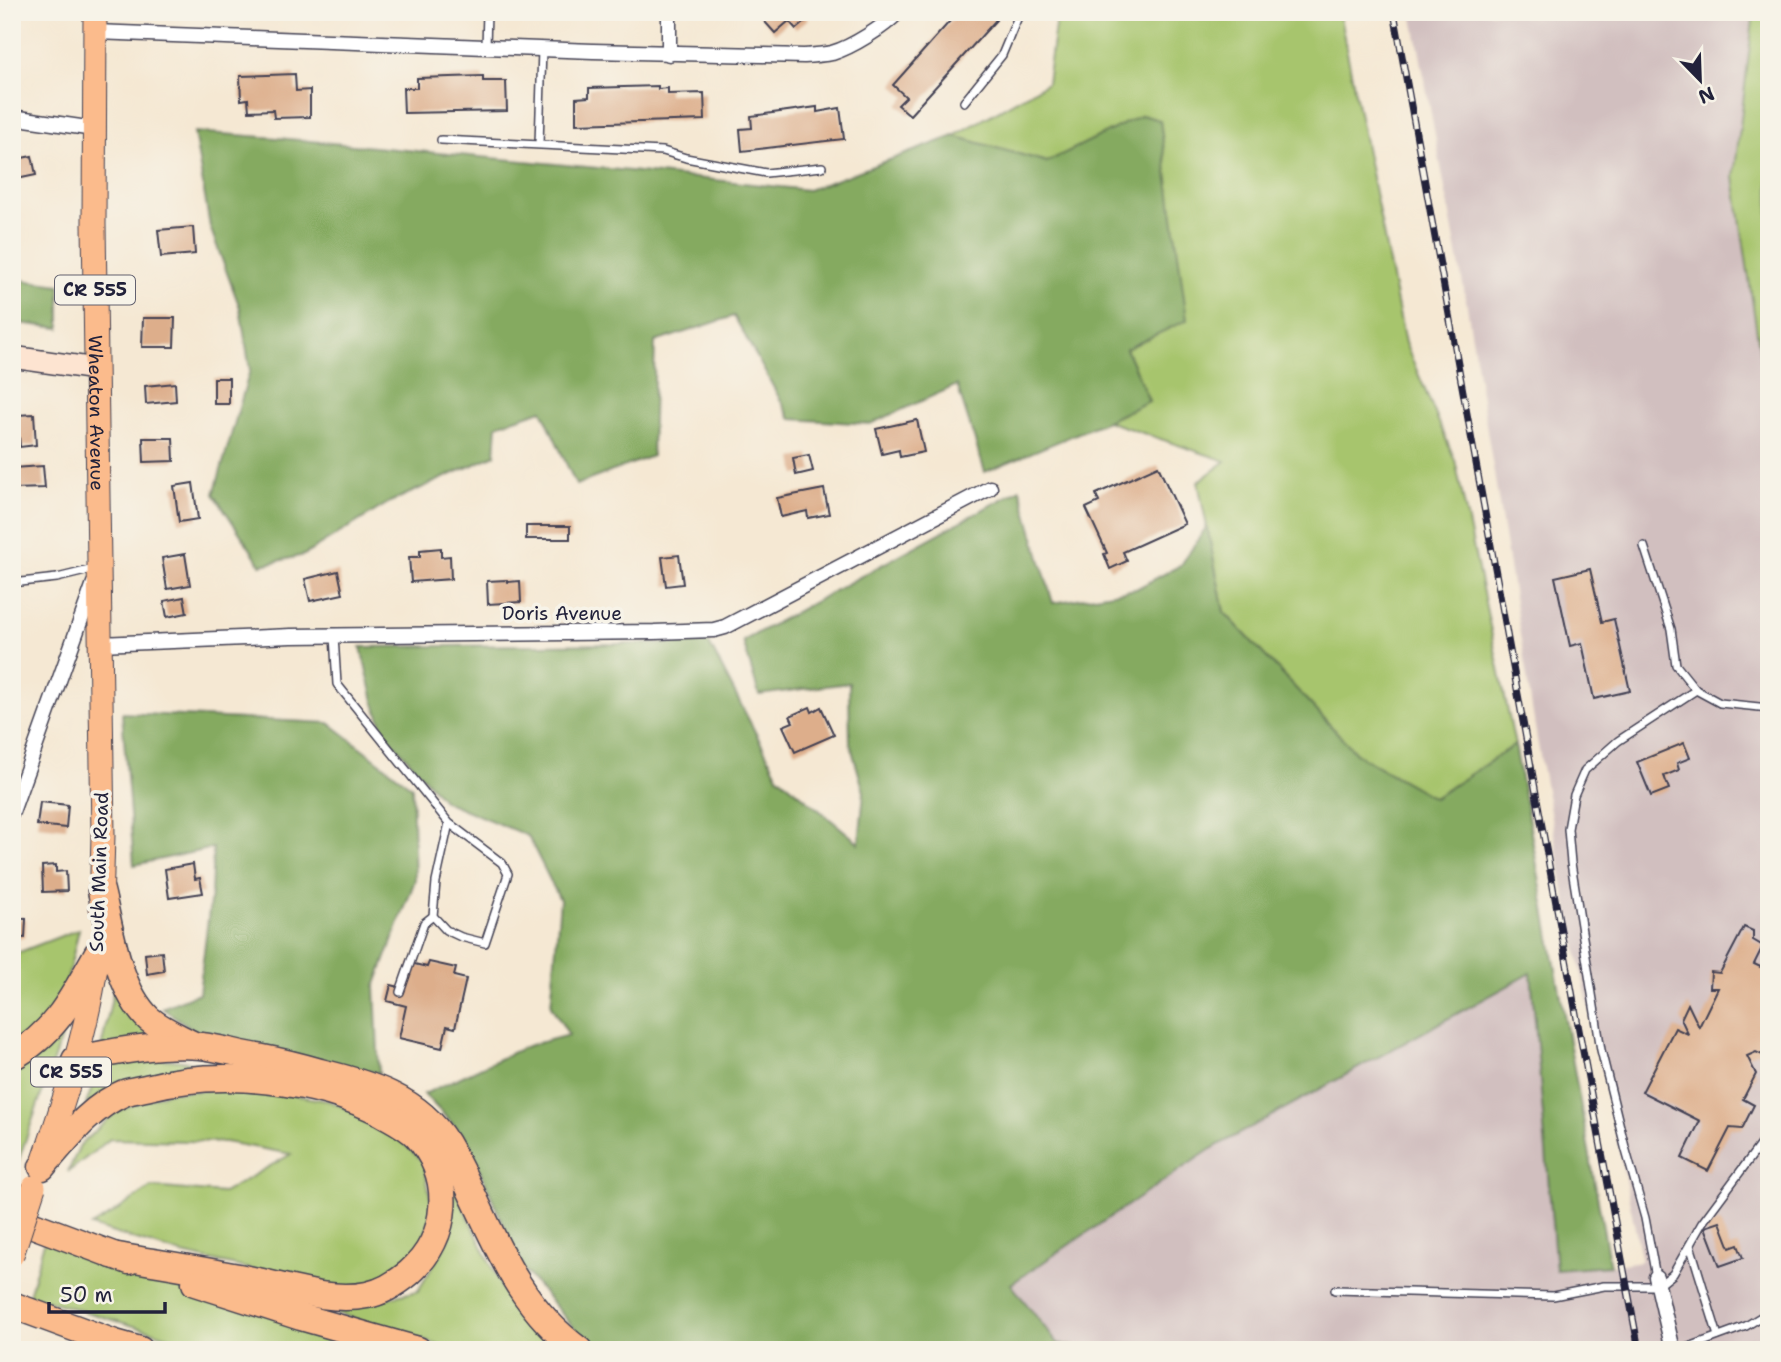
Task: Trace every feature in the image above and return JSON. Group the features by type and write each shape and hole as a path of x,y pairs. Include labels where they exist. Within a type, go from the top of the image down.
{"highway":[{"path":"102,891 123,974 137,1005 166,1031 196,1046"},
{"path":"12,1057 52,1027 65,1010 97,954"},
{"path":"75,1060 166,1046 196,1046 278,1061 359,1081 390,1094 426,1119 445,1142 524,1295 550,1325 579,1350"},
{"path":"38,1177 92,1113 124,1093 180,1081 231,1078 284,1082 329,1092 369,1106 402,1124 416,1136 427,1150 440,1184 443,1201 441,1219 429,1251 399,1281 380,1292 367,1295 346,1298 311,1293 112,1255"},
{"path":"12,1217 112,1255 229,1294 418,1350"},
{"path":"12,1305 140,1350"}],"main road":[{"name":"Wheaton Avenue","path":"95,22 100,645"},
{"path":"12,358 96,369"},
{"name":"South Main Road","path":"12,1255 65,1098 95,974 100,928 103,835 100,645"}],"street":[{"path":"668,54 669,12"},
{"path":"95,22 486,47 804,57 834,52 860,40 888,23 898,12"},
{"path":"12,117 94,129"},
{"name":"Doris Avenue","path":"100,645 334,636 715,630 762,609 990,488"},
{"path":"12,813 99,568"},
{"path":"1657,1281 1674,1350"}],"lane":[{"path":"486,47 487,12"},
{"path":"964,102 1002,55 1020,12"},
{"path":"539,145 542,49"},
{"path":"441,139 663,151 766,173 822,167"},
{"path":"1644,546 1671,629 1676,665 1696,690 1720,704 1769,708"},
{"path":"12,583 57,578 99,568"},
{"path":"334,636 337,684 449,822 502,863 508,874 485,943 446,930 433,916"},
{"path":"1657,1281 1645,1218 1601,1050 1568,829 1574,795 1585,770 1618,741 1696,690"},
{"path":"400,992 424,923 433,916 436,882 449,822"},
{"path":"1335,1290 1553,1296 1604,1286 1657,1281 1672,1274 1702,1223 1769,1133"},
{"path":"1689,1245 1718,1336"},
{"path":"1681,1350 1746,1326 1769,1312"}],"shaded area":[{"path":"1412,12 1754,12 1734,177 1762,367 1769,378 1769,1350 1089,1350 1057,1343 1011,1284 1211,1149 1532,973 1556,1269 1642,1261 1564,889 1466,300"}],"green space":[{"path":"1057,12 1339,12 1405,343 1455,460 1515,745 1434,798 1358,755 1224,612 1198,482 1226,461 1107,421 1149,401 1126,349 1142,116 1047,162 954,136 1047,83"},
{"path":"1754,12 1769,12 1769,378 1762,367 1734,177"},
{"path":"1142,115 1160,120 1187,320 1126,349 1149,401 985,472 957,385 870,424 791,419 734,316 655,342 652,456 576,485 542,410 497,425 495,455 390,502 304,555 261,565 214,494 250,370 240,308 210,227 194,132 630,171 808,190 954,136 1047,162"},
{"path":"12,279 60,285 60,328 12,322"},
{"path":"1020,489 1053,603 1136,589 1181,565 1207,526 1224,612 1358,755 1434,798 1515,745 1610,1266 1556,1270 1531,973 1211,1149 1011,1284 1057,1343 1089,1350 602,1350 588,1344 523,1269 466,1138 424,1094 527,1046 569,1035 551,1006 560,900 528,836 444,801 384,732 361,647 709,643 778,776 859,843 864,792 850,743 849,683 759,695 743,641"},
{"path":"122,713 329,723 412,787 415,880 375,987 379,1073 212,1042 162,1008 199,993 211,894 213,848 134,865"},
{"path":"79,929 64,994 32,1037 12,1046 12,955"},
{"path":"115,983 151,1036 101,1049"},
{"path":"63,1032 12,1179 12,1066"},
{"path":"152,1058 250,1068 86,1104 101,1064"},
{"path":"254,1089 329,1101 384,1124 423,1162 433,1210 420,1248 390,1277 360,1289 331,1287 182,1254 91,1226 151,1187 223,1193 291,1154 225,1142 110,1139 68,1172 80,1145 117,1111 168,1092"},
{"path":"449,1176 505,1295 531,1329 556,1350 454,1350 330,1311 418,1291 449,1239"},
{"path":"46,1235 180,1289 390,1350 215,1350 29,1295"}],"building":[{"path":"756,12 802,12 808,19 796,29 789,21 775,33"},
{"path":"958,12 988,12 996,20 910,115 898,105 906,97 893,85"},
{"path":"295,74 296,91 310,90 310,117 274,118 273,110 249,111 248,99 241,100 240,76"},
{"path":"483,76 483,81 506,81 507,111 404,113 403,88 417,88 417,78"},
{"path":"658,86 658,89 668,88 668,94 704,93 705,120 576,124 576,98 589,97 589,88"},
{"path":"817,107 817,112 840,108 844,139 742,151 740,129 752,128 751,116"},
{"path":"32,156 36,175 12,180 12,160"},
{"path":"193,227 195,254 161,257 158,230"},
{"path":"143,318 175,318 174,347 142,347"},
{"path":"214,378 229,378 229,404 214,404"},
{"path":"175,383 176,401 146,404 145,386"},
{"path":"34,414 36,445 20,447 17,415"},
{"path":"917,420 924,452 900,457 899,450 882,454 876,429"},
{"path":"143,438 173,438 174,461 144,462"},
{"path":"809,455 813,471 796,475 793,458"},
{"path":"43,466 45,488 12,489 12,468"},
{"path":"1158,466 1185,524 1123,552 1127,561 1110,569 1104,554 1107,553 1086,508 1099,502 1096,494"},
{"path":"193,483 198,519 179,522 174,486"},
{"path":"824,489 829,514 808,518 807,511 781,517 777,498"},
{"path":"526,526 570,526 570,539 526,539"},
{"path":"441,548 441,557 450,556 451,579 411,582 409,557 420,557 420,550"},
{"path":"185,554 190,585 167,589 162,558"},
{"path":"679,555 683,584 666,586 662,557"},
{"path":"1590,569 1602,622 1614,619 1630,691 1594,699 1582,643 1570,646 1555,577"},
{"path":"338,571 343,594 310,601 305,579"},
{"path":"487,581 520,581 521,602 488,604"},
{"path":"184,597 187,613 167,617 164,601"},
{"path":"810,707 812,712 821,707 834,735 795,752 783,726 793,722 790,716"},
{"path":"1684,743 1690,758 1677,763 1679,770 1664,776 1669,789 1651,796 1637,762"},
{"path":"40,802 68,805 66,828 37,825"},
{"path":"193,864 195,879 200,878 203,893 169,898 165,869"},
{"path":"56,865 56,872 66,871 67,891 43,892 42,866"},
{"path":"12,918 26,919 25,938 12,937"},
{"path":"1744,927 1753,931 1753,940 1763,946 1754,964 1769,971 1769,1058 1756,1052 1747,1056 1756,1074 1743,1099 1754,1105 1742,1129 1730,1128 1708,1171 1682,1158 1700,1121 1642,1092 1675,1028 1688,1034 1681,1019 1688,1004 1699,1027 1718,988 1710,988 1711,972 1720,973"},
{"path":"162,952 164,971 147,974 145,954"},
{"path":"429,962 456,968 454,976 466,979 455,1028 447,1026 442,1048 399,1038 406,1006 387,1001 391,985 404,988 410,963 427,967"},
{"path":"1720,1222 1730,1248 1738,1245 1743,1258 1720,1266 1705,1227"}],"railway":[{"path":"1394,12 1639,1350"}]}
